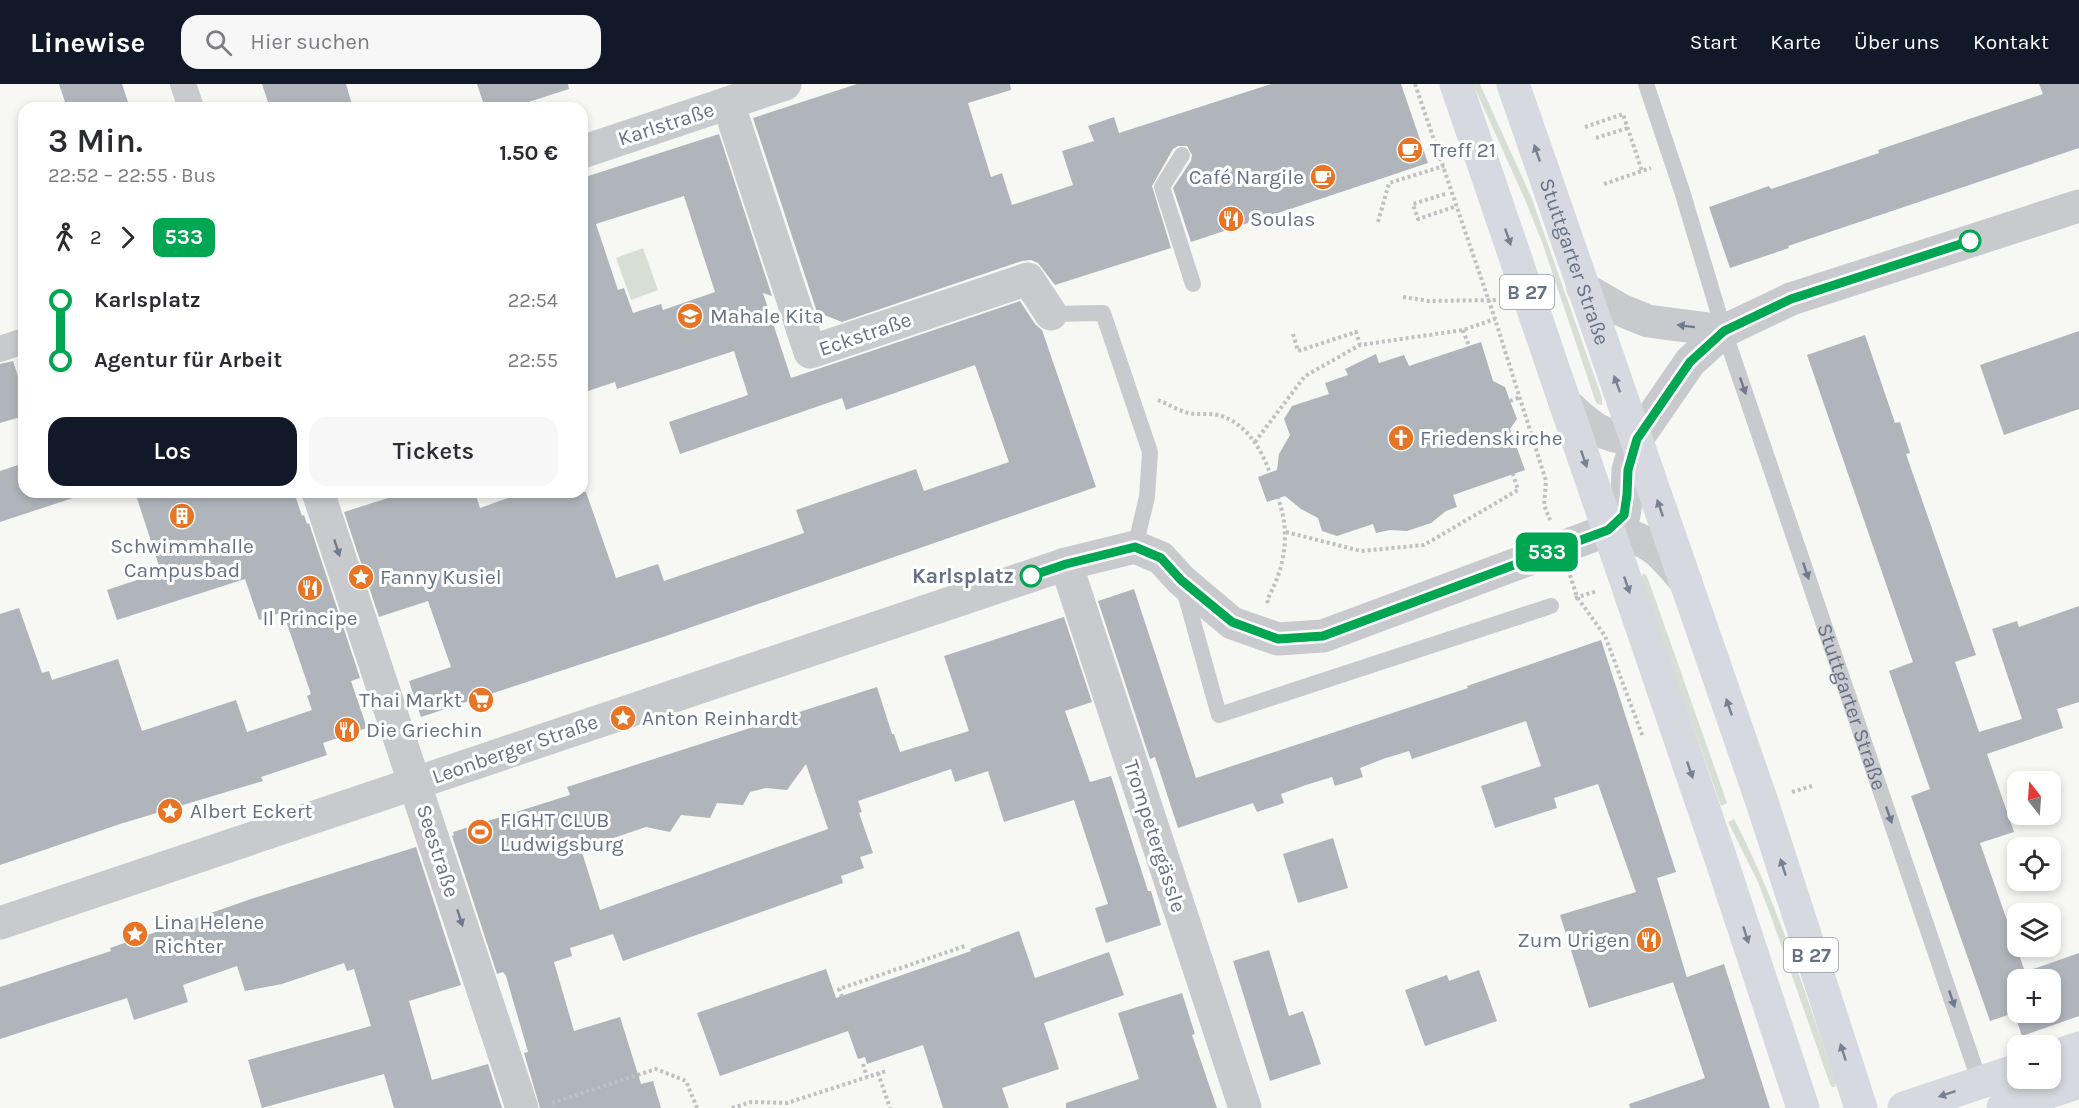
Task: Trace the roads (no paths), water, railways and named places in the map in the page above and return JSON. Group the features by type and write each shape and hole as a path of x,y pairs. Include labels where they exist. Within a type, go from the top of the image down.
{"main road":[{"name":"B 27","path":"1456,84 1721,859 1803,1108"},
{"name":"Stuttgarter Straße","path":"1513,84 1762,802 1861,1108"},
{"path":"2061,1054 2079,1048"},
{"path":"1904,1108 2007,1074"},
{"path":"2003,1108 2079,1082"}],"street":[{"path":"183,84 189,102"},
{"name":"Karlstraße","path":"588,150 785,84"},
{"name":"Eckstraße","path":"728,103 810,352 1028,279 1050,314"},
{"path":"1135,547 1161,558 1181,580 1232,622 1278,639 1323,636 1608,530 1624,515 1628,470 1637,439 1690,362 1724,331 1791,299 2079,206"},
{"path":"1583,288 1621,310 1648,321 1724,331"},
{"path":"0,349 18,343"},
{"path":"1565,403 1585,422 1604,435 1637,439"},
{"name":"Seestraße","path":"320,498 415,783 535,1106"},
{"name":"Stuttgarter Straße","path":"1608,530 1631,535 1648,543 1664,556 1686,583"},
{"name":"Leonberger Straße","path":"0,923 1066,564 1135,547"},
{"name":"Trompetergässle","path":"1066,564 1245,1108"}],"lane":[{"name":"Stuttgarter Straße","path":"1646,84 1724,331 1980,1083"},
{"path":"1182,155 1162,187 1193,284"},
{"path":"1050,314 1103,314 1149,452 1146,497 1135,547"},
{"path":"1181,580 1219,715 1551,606"}],"place":[{"name":"Treff 21","path":"1410,150"},
{"name":"Café Nargile","path":"1323,177"},
{"name":"Soulas","path":"1231,219"},
{"name":"Mahale Kita","path":"690,316"},
{"name":"Friedenskirche","path":"1401,438"},
{"name":"Schwimmhalle Campusbad","path":"182,516"},
{"name":"Karlsplatz","path":"1031,576"},
{"name":"Fanny Kusiel","path":"361,577"},
{"name":"Il Principe","path":"310,588"},
{"name":"Thai Markt","path":"481,700"},
{"name":"Anton Reinhardt","path":"623,718"},
{"name":"Die Griechin","path":"347,730"},
{"name":"Albert Eckert","path":"170,811"},
{"name":"FIGHT CLUB Ludwigsburg","path":"480,832"},
{"name":"Lina Helene Richter","path":"135,934"},
{"name":"Zum Urigen","path":"1649,940"}]}
